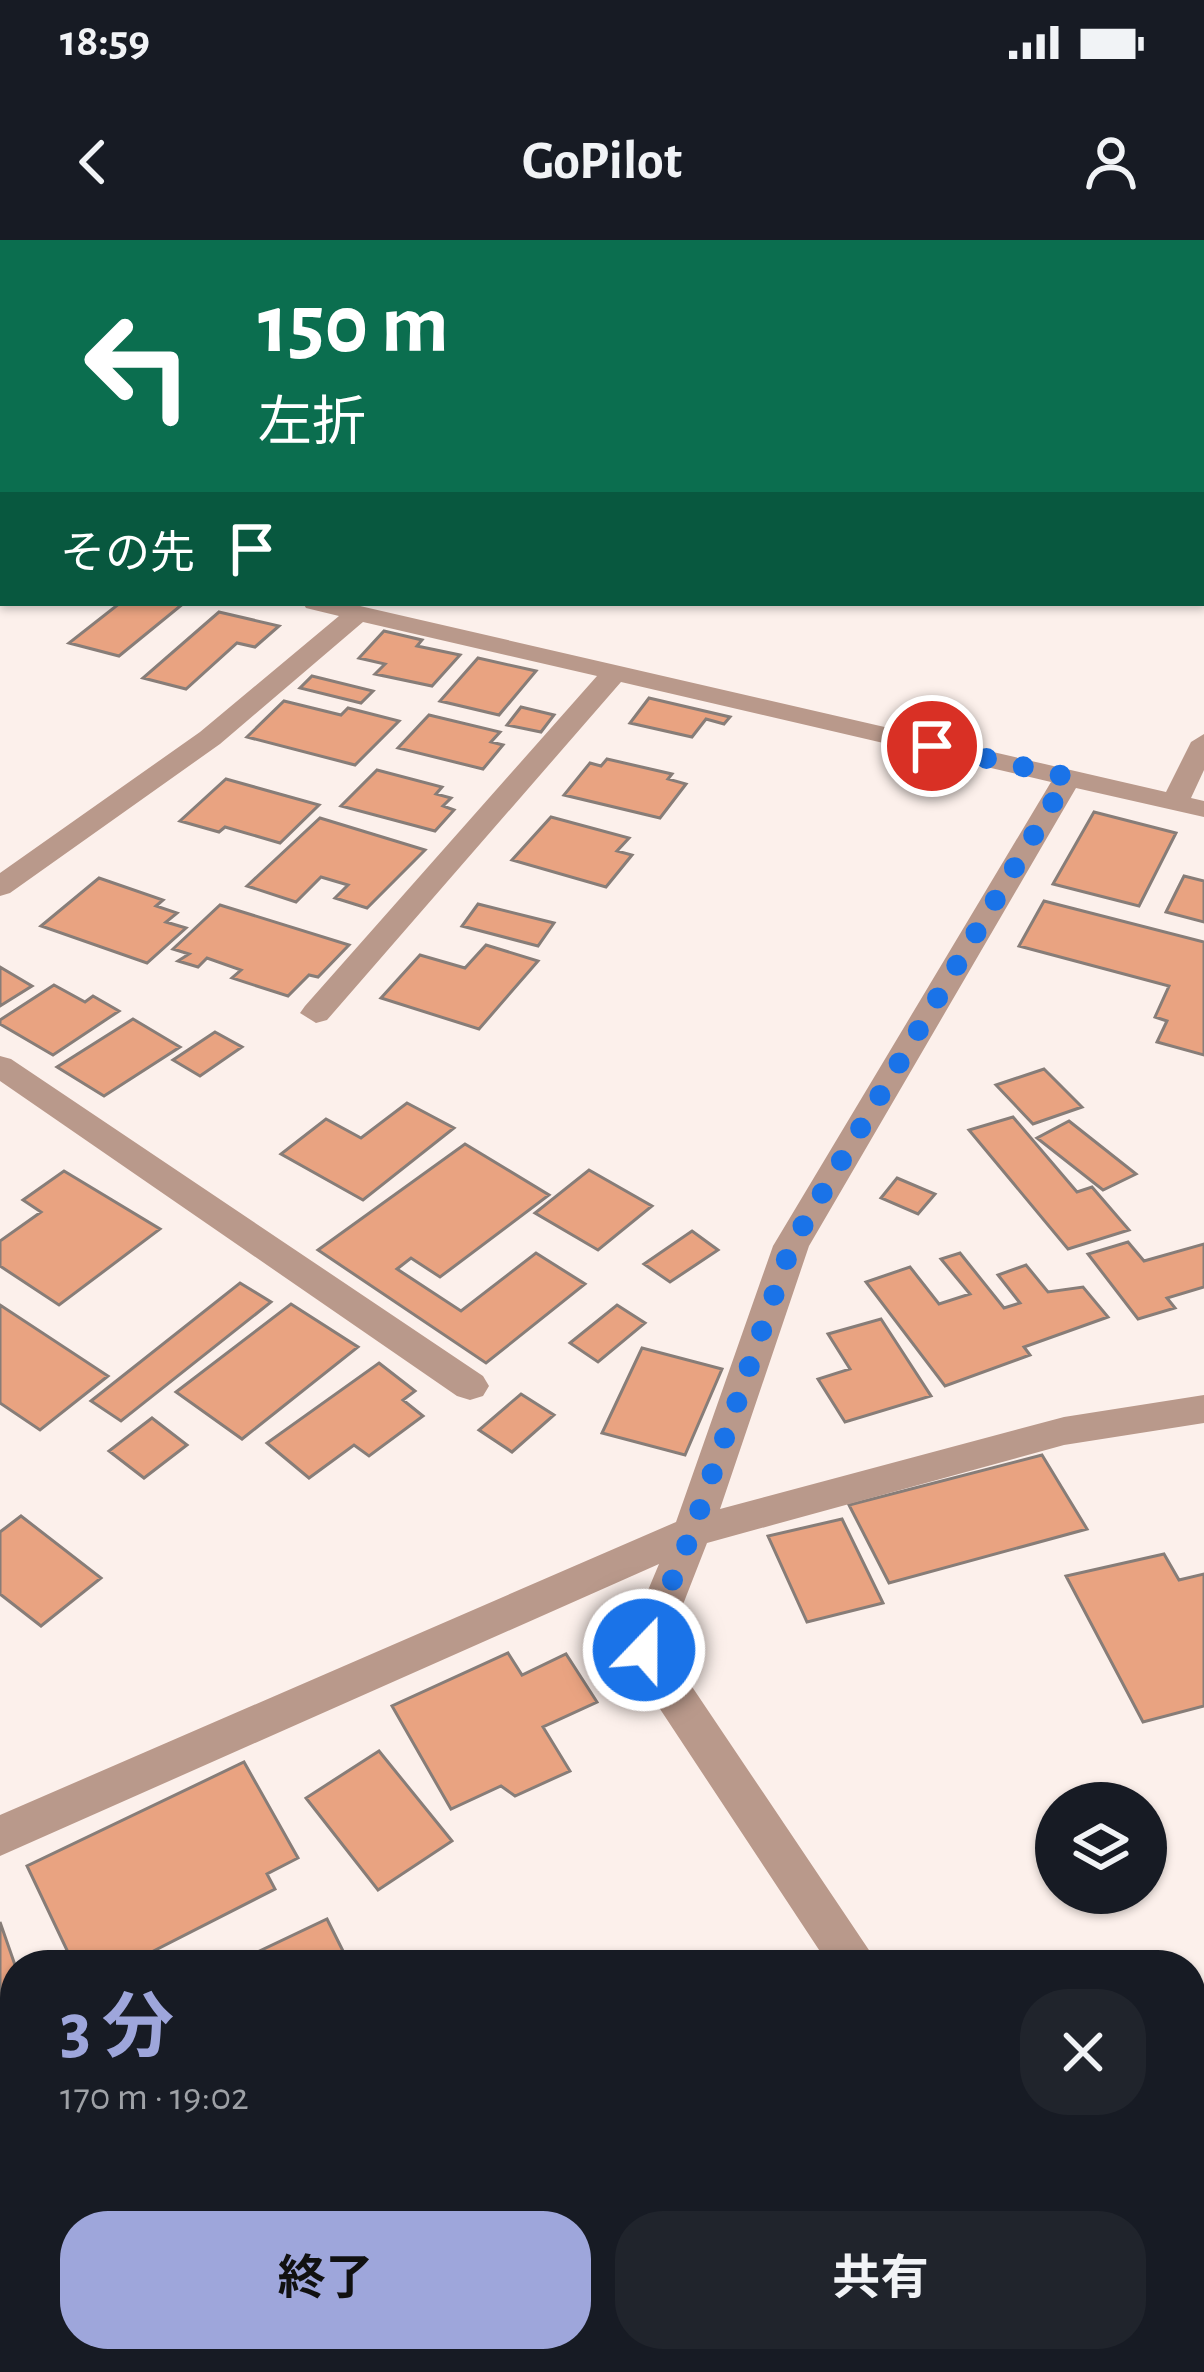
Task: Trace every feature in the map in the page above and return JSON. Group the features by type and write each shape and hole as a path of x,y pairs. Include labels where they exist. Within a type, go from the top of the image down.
{"street":[{"path":"328,606 1204,809"},
{"path":"0,887 210,738 358,613"},
{"path":"316,1013 615,672"},
{"path":"1174,801 1204,742"},
{"path":"846,1950 644,1650 692,1532 791,1246 1068,777"},
{"path":"0,1066 470,1386"},
{"path":"0,1837 692,1532 1064,1431 1204,1409"}],"building":[{"path":"116,606 180,606 119,656 69,643"},
{"path":"219,612 279,626 255,647 237,643 186,689 143,678"},
{"path":"384,631 422,640 417,646 460,655 432,686 375,674 385,664 359,658"},
{"path":"478,658 536,671 499,715 440,701"},
{"path":"312,676 373,691 361,703 300,688"},
{"path":"649,698 730,717 724,724 706,719 692,737 630,723"},
{"path":"284,701 341,715 348,708 399,721 355,765 247,737"},
{"path":"521,707 554,715 541,732 507,725"},
{"path":"429,715 500,732 491,742 503,745 483,769 398,748"},
{"path":"607,759 672,774 668,779 686,784 660,818 564,795 590,763 601,766"},
{"path":"377,770 442,787 436,794 451,798 443,806 454,810 435,831 341,806"},
{"path":"226,779 319,805 280,843 225,827 219,832 180,821"},
{"path":"1094,812 1176,833 1139,906 1053,884"},
{"path":"551,817 629,838 617,851 632,855 606,887 512,860"},
{"path":"320,818 425,850 367,908 335,898 348,885 321,877 296,902 247,886"},
{"path":"1184,876 1204,881 1204,922 1166,912"},
{"path":"99,878 163,900 156,906 177,913 166,922 186,928 147,963 41,926"},
{"path":"1044,901 1204,942 1204,1055 1157,1042 1167,1021 1155,1017 1169,986 1019,946"},
{"path":"478,904 554,923 538,946 462,926"},
{"path":"220,905 349,945 318,977 309,975 288,996 232,978 241,970 207,958 198,967 178,961 189,954 173,949"},
{"path":"486,945 538,961 479,1029 381,998 420,955 465,968"},
{"path":"0,967 32,986 0,1006"},
{"path":"54,985 85,1002 93,996 119,1011 53,1055 0,1020"},
{"path":"133,1019 180,1047 104,1096 57,1067"},
{"path":"215,1032 242,1047 200,1076 173,1060"},
{"path":"1044,1069 1082,1107 1033,1124 996,1085"},
{"path":"407,1103 454,1128 363,1200 281,1154 326,1119 361,1138"},
{"path":"1013,1117 1077,1192 1092,1187 1129,1230 1068,1249 969,1130"},
{"path":"1069,1121 1136,1174 1103,1190 1037,1138"},
{"path":"465,1144 549,1195 440,1277 411,1258 397,1269 461,1311 536,1253 585,1284 486,1363 318,1250"},
{"path":"589,1170 652,1206 598,1250 535,1213"},
{"path":"64,1171 160,1229 59,1305 0,1266 0,1241 41,1212 23,1200"},
{"path":"897,1178 935,1194 918,1214 881,1198"},
{"path":"692,1231 718,1250 670,1282 644,1264"},
{"path":"1128,1242 1144,1261 1204,1244 1204,1287 1167,1298 1175,1308 1138,1319 1088,1254"},
{"path":"960,1253 1004,1308 1020,1303 998,1275 1026,1265 1048,1292 1083,1287 1108,1317 1024,1347 1030,1355 945,1386 866,1282 910,1267 939,1304 970,1294 941,1259"},
{"path":"240,1283 271,1302 121,1421 91,1401"},
{"path":"291,1304 358,1347 242,1439 176,1392"},
{"path":"0,1305 108,1376 40,1430 0,1403"},
{"path":"617,1305 645,1323 598,1362 570,1343"},
{"path":"881,1319 931,1396 845,1422 818,1379 850,1369 828,1334"},
{"path":"642,1348 722,1369 685,1455 602,1433"},
{"path":"379,1363 415,1391 403,1400 423,1416 369,1456 354,1445 309,1478 267,1443"},
{"path":"521,1394 554,1415 512,1452 479,1430"},
{"path":"152,1418 187,1445 144,1478 109,1451"},
{"path":"1042,1455 1087,1529 889,1583 849,1505"},
{"path":"21,1516 101,1578 41,1626 0,1594 0,1532"},
{"path":"842,1519 883,1603 807,1622 768,1536"},
{"path":"1164,1554 1179,1580 1204,1574 1204,1706 1143,1722 1066,1576"},
{"path":"508,1653 522,1675 566,1654 597,1702 543,1727 570,1771 515,1796 501,1786 451,1809 392,1706"},
{"path":"379,1751 452,1841 378,1890 306,1798"},
{"path":"244,1762 298,1858 267,1874 275,1889 155,1950 67,1950 27,1866"},
{"path":"327,1919 342,1950 262,1950"},
{"path":"0,1922 10,1950 0,1950"}],"route":[{"path":"644,1650 692,1532 791,1246 1068,777 932,746"}]}
